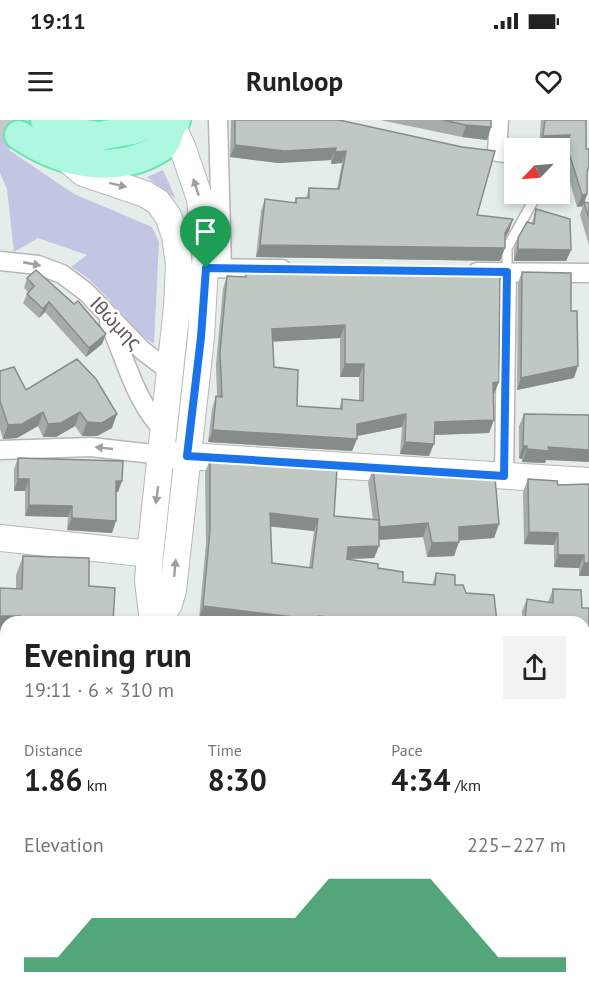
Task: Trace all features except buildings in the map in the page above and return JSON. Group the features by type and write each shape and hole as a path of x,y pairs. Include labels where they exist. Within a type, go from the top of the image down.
{"main road":[{"path":"19,135 50,154 67,159 106,163 145,155 163,146 173,121 149,123 133,130 99,136 65,130 45,120"}],"street":[{"path":"154,616 148,581 150,554 171,448 201,337 214,268 218,120"},
{"path":"496,152 499,120"},
{"path":"173,121 202,206 214,268"},
{"path":"67,159 83,173 98,180 145,194 158,202 168,216 176,236 179,265 171,372 173,590 169,604 160,616"},
{"name":"Ιθώμης","path":"0,261 38,265 62,274 86,292 143,351 171,372"},
{"path":"214,268 305,270"},
{"path":"459,272 589,273"},
{"path":"504,476 507,272"},
{"path":"105,312 141,400 171,448"},
{"path":"0,450 91,447 171,448 589,481"},
{"path":"0,538 150,554"}],"lane":[{"path":"507,272 507,248 531,204"}],"shaded area":[{"path":"0,120 31,120 9,150 74,194 152,227 159,242 154,344 132,326 94,284 71,267 87,255 38,238 14,252 7,189 0,173"},
{"path":"163,170 176,199 147,177"}],"tunnel":[{"path":"4,120 19,135"}],"route":[{"path":"206,268 507,272 504,476 187,456 201,337 206,268"}]}
